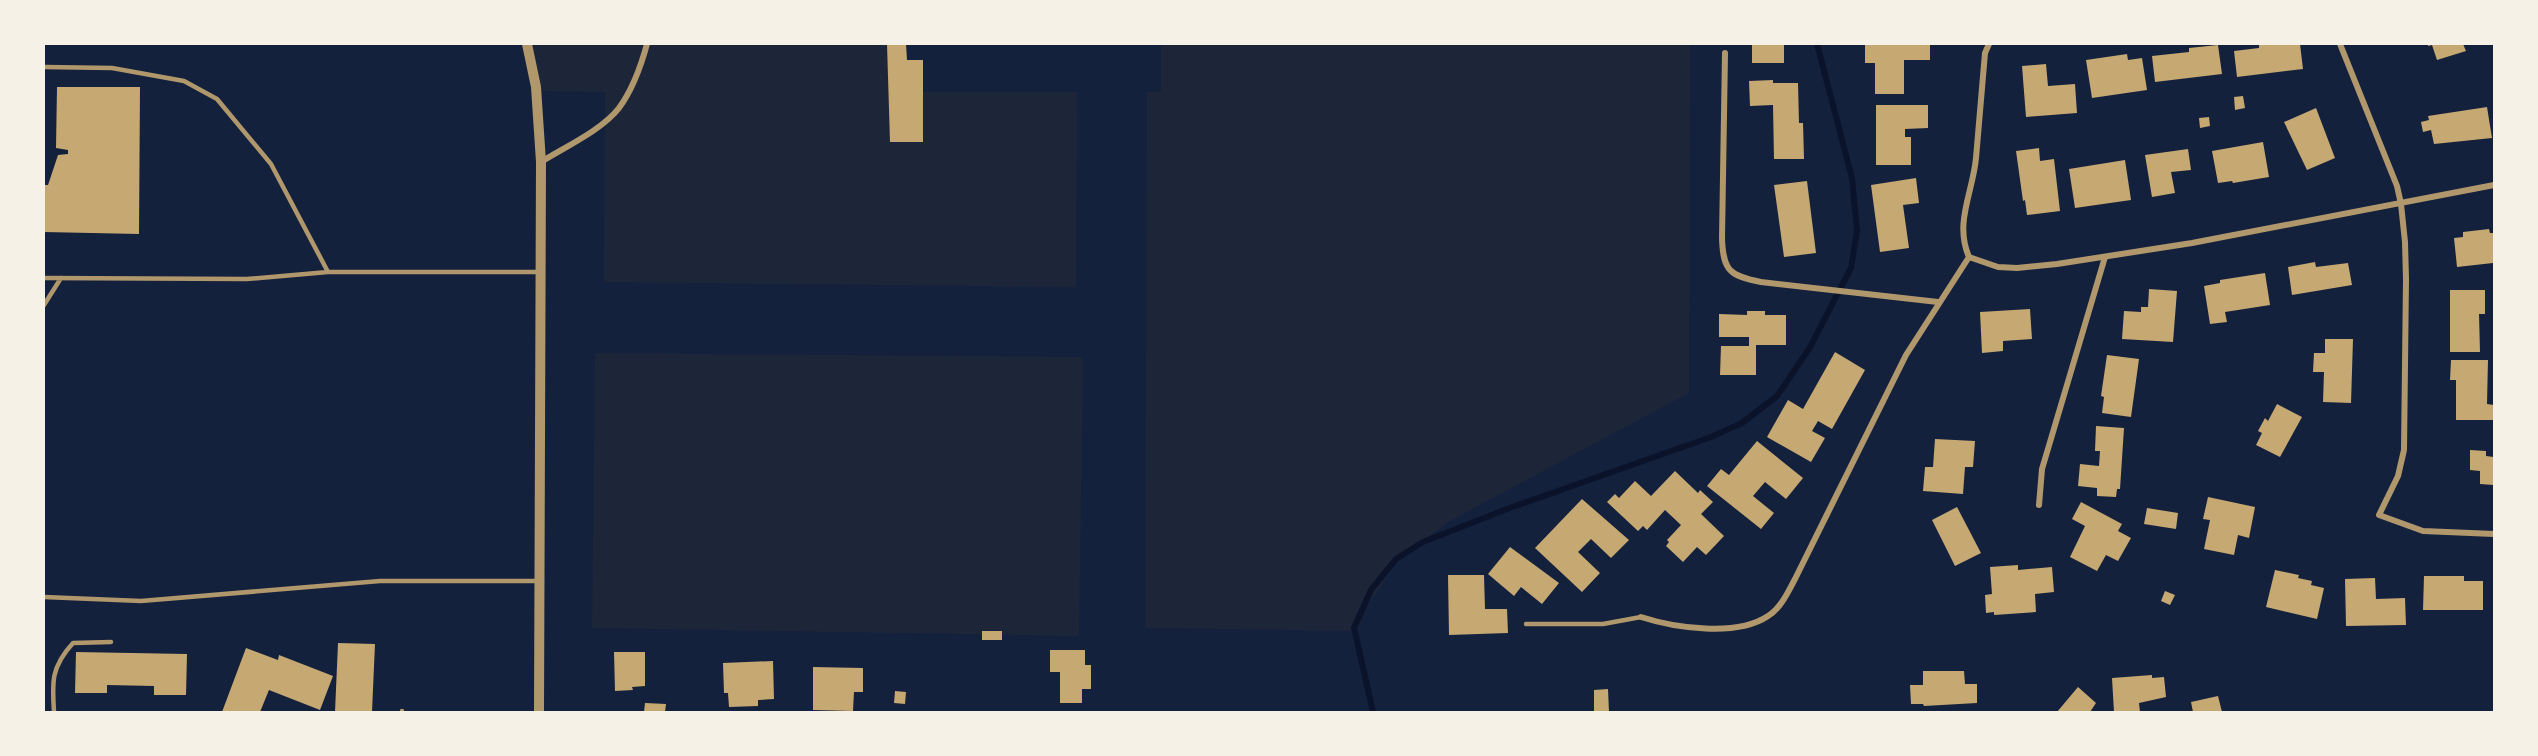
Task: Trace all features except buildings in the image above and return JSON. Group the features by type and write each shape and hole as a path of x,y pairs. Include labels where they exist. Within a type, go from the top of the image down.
{"street":[{"path":"527,44 536,87 541,162 539,712"},
{"path":"541,162 606,121 619,108 635,80 647,44"},
{"path":"1989,44 1985,52 1976,161 1965,204 1962,231 1969,257 1998,267 2017,268 2105,257 2494,185"},
{"path":"2340,44 2397,186 2406,242 2404,450 2390,495 2379,515 2423,531 2494,534"},
{"path":"1725,53 1723,256 1728,269 1734,276 1761,282 1938,302"},
{"path":"1641,617 1674,626 1732,627 1756,623 1771,615 1782,602 1795,579 1906,355 1969,257"},
{"path":"2039,505 2042,469 2105,257"}],"lane":[{"path":"44,68 122,70 184,81 217,99 271,164 328,272"},
{"path":"44,278 257,279 328,272 540,272"},
{"path":"44,305 61,278"},
{"path":"44,597 141,601 380,581 539,581"},
{"path":"1526,624 1603,624 1641,617"},
{"path":"54,712 54,672 63,654 73,643 111,642"}],"shaded area":[{"path":"533,44 898,44 898,92 1077,92 1076,287 604,282 605,92 535,91"},
{"path":"1161,44 1690,44 1689,393 1450,521 1400,557 1364,611 1357,631 1145,628 1147,92 1161,92"},
{"path":"595,353 1083,357 1079,636 592,628"}],"waterway":[{"path":"1373,712 1354,628 1371,590 1396,559 1423,542 1507,509 1711,437 1742,423 1777,396 1809,349 1851,268 1857,231 1852,178 1817,44"}]}
